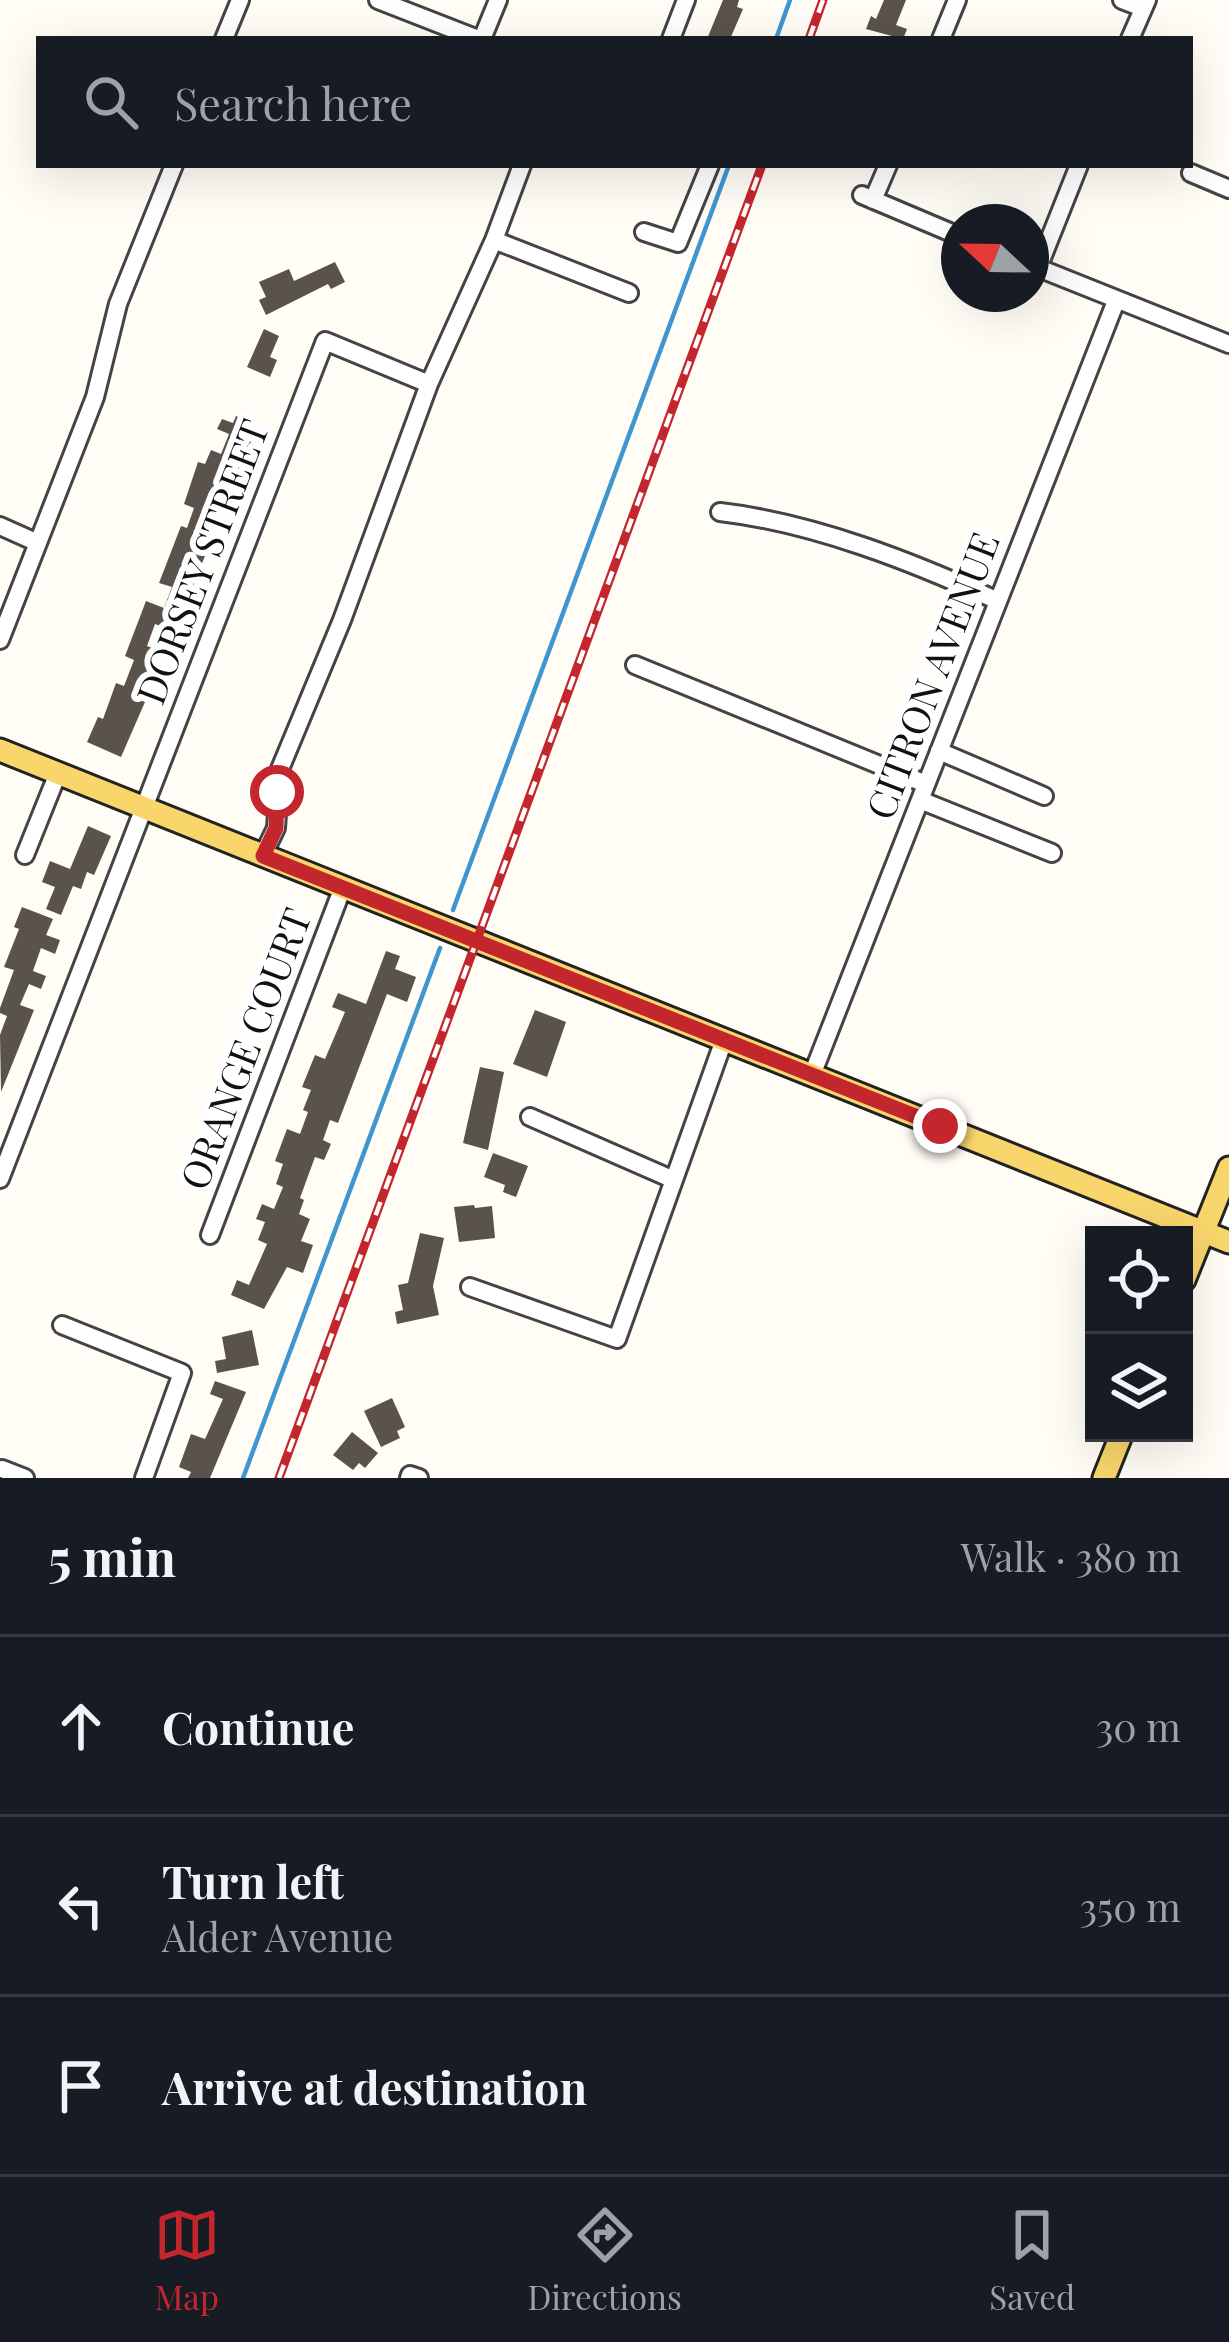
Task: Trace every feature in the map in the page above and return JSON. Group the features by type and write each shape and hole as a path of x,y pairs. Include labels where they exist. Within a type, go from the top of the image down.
{"main road":[{"path":"0,750 1229,1242"},
{"path":"1193,1258 1229,1168"},
{"path":"1104,1478 1118,1442"}],"street":[{"path":"225,36 240,0"},
{"path":"378,0 472,36"},
{"path":"481,36 498,0"},
{"path":"672,36 686,0"},
{"path":"942,36 957,0"},
{"path":"1122,0 1145,4 1131,36"},
{"path":"0,640 95,397 118,304 173,168"},
{"path":"263,856 276,828 280,769 342,620 429,384 521,168"},
{"path":"644,232 678,243 709,168"},
{"path":"886,168 868,198 941,228"},
{"path":"1049,235 1078,168"},
{"path":"1191,173 1229,189"},
{"path":"494,240 629,293"},
{"path":"1049,273 1229,344"},
{"name":"CITRON AVENUE","path":"812,1075 1116,301"},
{"name":"DORSEY STREET","path":"0,1178 325,341 429,384"},
{"path":"720,512 753,516 877,550 998,601"},
{"path":"0,526 38,543"},
{"path":"635,665 1052,854"},
{"path":"939,752 1044,796"},
{"path":"25,855 58,773"},
{"name":"ORANGE COURT","path":"210,1234 343,887"},
{"path":"470,1287 617,1339 724,1040"},
{"path":"530,1117 674,1180"},
{"path":"62,1325 182,1373 143,1478"},
{"path":"2,1469 25,1478"}],"building":[{"path":"723,0 739,0 737,7 743,9 731,36 708,36"},
{"path":"884,0 906,0 896,25 907,29 904,36 866,29 871,16 876,19"},
{"path":"335,262 345,282 331,289 328,284 266,315 259,300 266,297 259,282 289,269 294,281"},
{"path":"264,329 279,336 270,357 277,360 270,377 247,367"},
{"path":"236,416 252,422 245,439 251,442 236,479 224,474 203,534 212,538 175,632 155,624 147,646 157,650 140,693 148,695 121,757 87,742 98,717 103,719 116,683 124,686 134,660 125,656 146,601 164,608 172,587 159,583 181,526 187,528 194,508 184,504 198,462 205,464 211,450 221,454 229,434 217,429 222,419 233,423"},
{"path":"88,826 111,836 94,875 87,872 81,889 73,886 61,915 46,909 55,887 42,882 50,861 70,869"},
{"path":"22,907 53,919 46,935 60,940 55,954 41,948 33,971 46,976 41,989 29,984 20,1005 34,1010 1,1092 0,1035 7,1016 0,1008 14,970 4,967"},
{"path":"386,951 400,956 395,969 416,977 407,1002 387,994 338,1123 330,1120 323,1140 331,1144 324,1160 315,1157 300,1198 304,1200 299,1214 310,1219 301,1241 313,1245 303,1273 287,1267 264,1309 231,1295 237,1280 249,1285 267,1244 258,1240 265,1222 256,1219 262,1204 274,1209 283,1187 276,1184 283,1164 275,1161 287,1129 300,1134 311,1090 302,1087 315,1055 325,1059 345,1012 332,1007 338,993 366,1004"},
{"path":"535,1010 566,1022 547,1077 513,1064"},
{"path":"480,1067 504,1072 488,1150 463,1143"},
{"path":"493,1153 528,1166 516,1197 503,1192 505,1185 484,1177"},
{"path":"492,1206 495,1238 459,1242 454,1207"},
{"path":"420,1233 444,1238 433,1286 439,1315 397,1324 395,1312 403,1310 398,1285 408,1283"},
{"path":"252,1330 259,1365 217,1373 215,1361 226,1359 222,1337"},
{"path":"215,1381 246,1392 210,1478 188,1478 191,1472 179,1467 191,1434 205,1439 223,1399 210,1394"},
{"path":"392,1398 405,1427 397,1431 400,1438 381,1447 364,1411"},
{"path":"352,1432 378,1453 365,1468 359,1463 353,1470 333,1455"}],"waterway":[{"path":"777,36 790,0"},
{"path":"453,910 728,168"},
{"path":"243,1478 440,948"}],"railway":[{"path":"810,36 823,0"},
{"path":"279,1478 761,168"}],"route":[{"path":"277,792 279,815 263,856 940,1126"}]}
